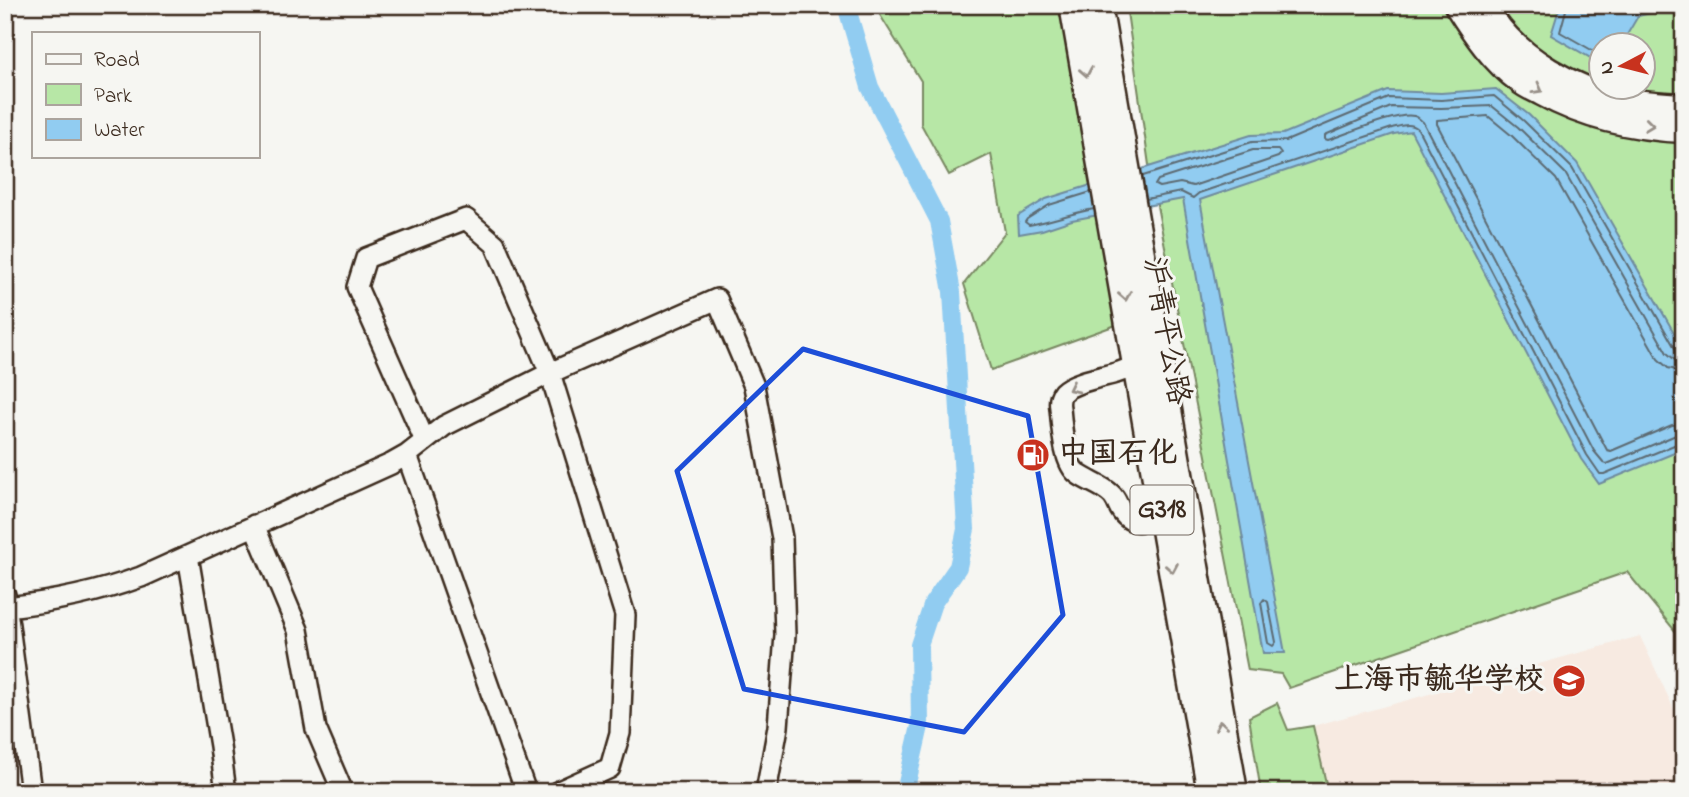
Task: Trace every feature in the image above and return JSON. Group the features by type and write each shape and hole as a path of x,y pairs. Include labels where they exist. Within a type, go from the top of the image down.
{"highway":[{"name":"沪青平公路","path":"1074,5 1114,171 1124,226 1172,505 1212,792"},
{"name":"沪青平公路","path":"1097,5 1114,171"},
{"path":"1459,5 1483,43 1521,80 1566,104 1617,111 1656,106 1684,108"},
{"path":"1481,5 1498,31 1534,64 1617,111 1654,127 1684,128"},
{"name":"沪青平公路","path":"1124,226 1137,365 1172,505 1233,792"}],"street":[{"path":"425,440 357,287 366,258 466,219 495,244 550,373 625,615 620,733 610,768 557,792"},
{"path":"31,792 6,600 47,603 110,588 141,577 391,464 444,426 550,373 717,299 754,386 782,538 785,635 778,726 766,792"},
{"path":"1137,365 1074,386 1061,394 1060,408 1069,465 1077,473 1113,495 1123,514 1139,522 1145,522 1172,505"},
{"path":"407,455 526,792"},
{"path":"254,525 298,630 317,729 343,792"},
{"path":"188,556 226,792"}],"highlighted area":[{"path":"803,349 1028,416 1063,615 964,732 744,689 677,471"}],"shaded area":[{"name":"上海市毓华学校","path":"1640,636 1684,731 1684,792 1328,792 1313,726"}],"green space":[{"path":"879,5 1061,5 1116,325 991,370 964,284 1005,232 991,154 949,175 921,124 921,81 880,15"},
{"path":"1126,5 1684,5 1684,642 1627,572 1289,688 1281,674 1248,670 1149,165"},
{"path":"1277,703 1288,730 1313,726 1328,792 1261,792 1249,717"}],"water":[{"path":"1558,5 1684,5 1684,8 1638,16 1629,32 1588,32 1588,56 1551,35"},
{"path":"1496,89 1529,115 1577,163 1684,350 1684,449 1599,484 1581,459 1411,131 1394,134 1200,200 1285,653 1263,653 1183,199 1072,220 1019,234 1018,216 1046,199 1251,135 1283,134 1388,91 1441,93"}],"waterway":[{"path":"846,5 870,87 939,221 952,292 966,529 958,567 933,603 919,645 920,726 905,792"}],"place":[{"name":"中国石化","path":"1033,455"},
{"name":"上海市毓华学校","path":"1569,681"}]}
